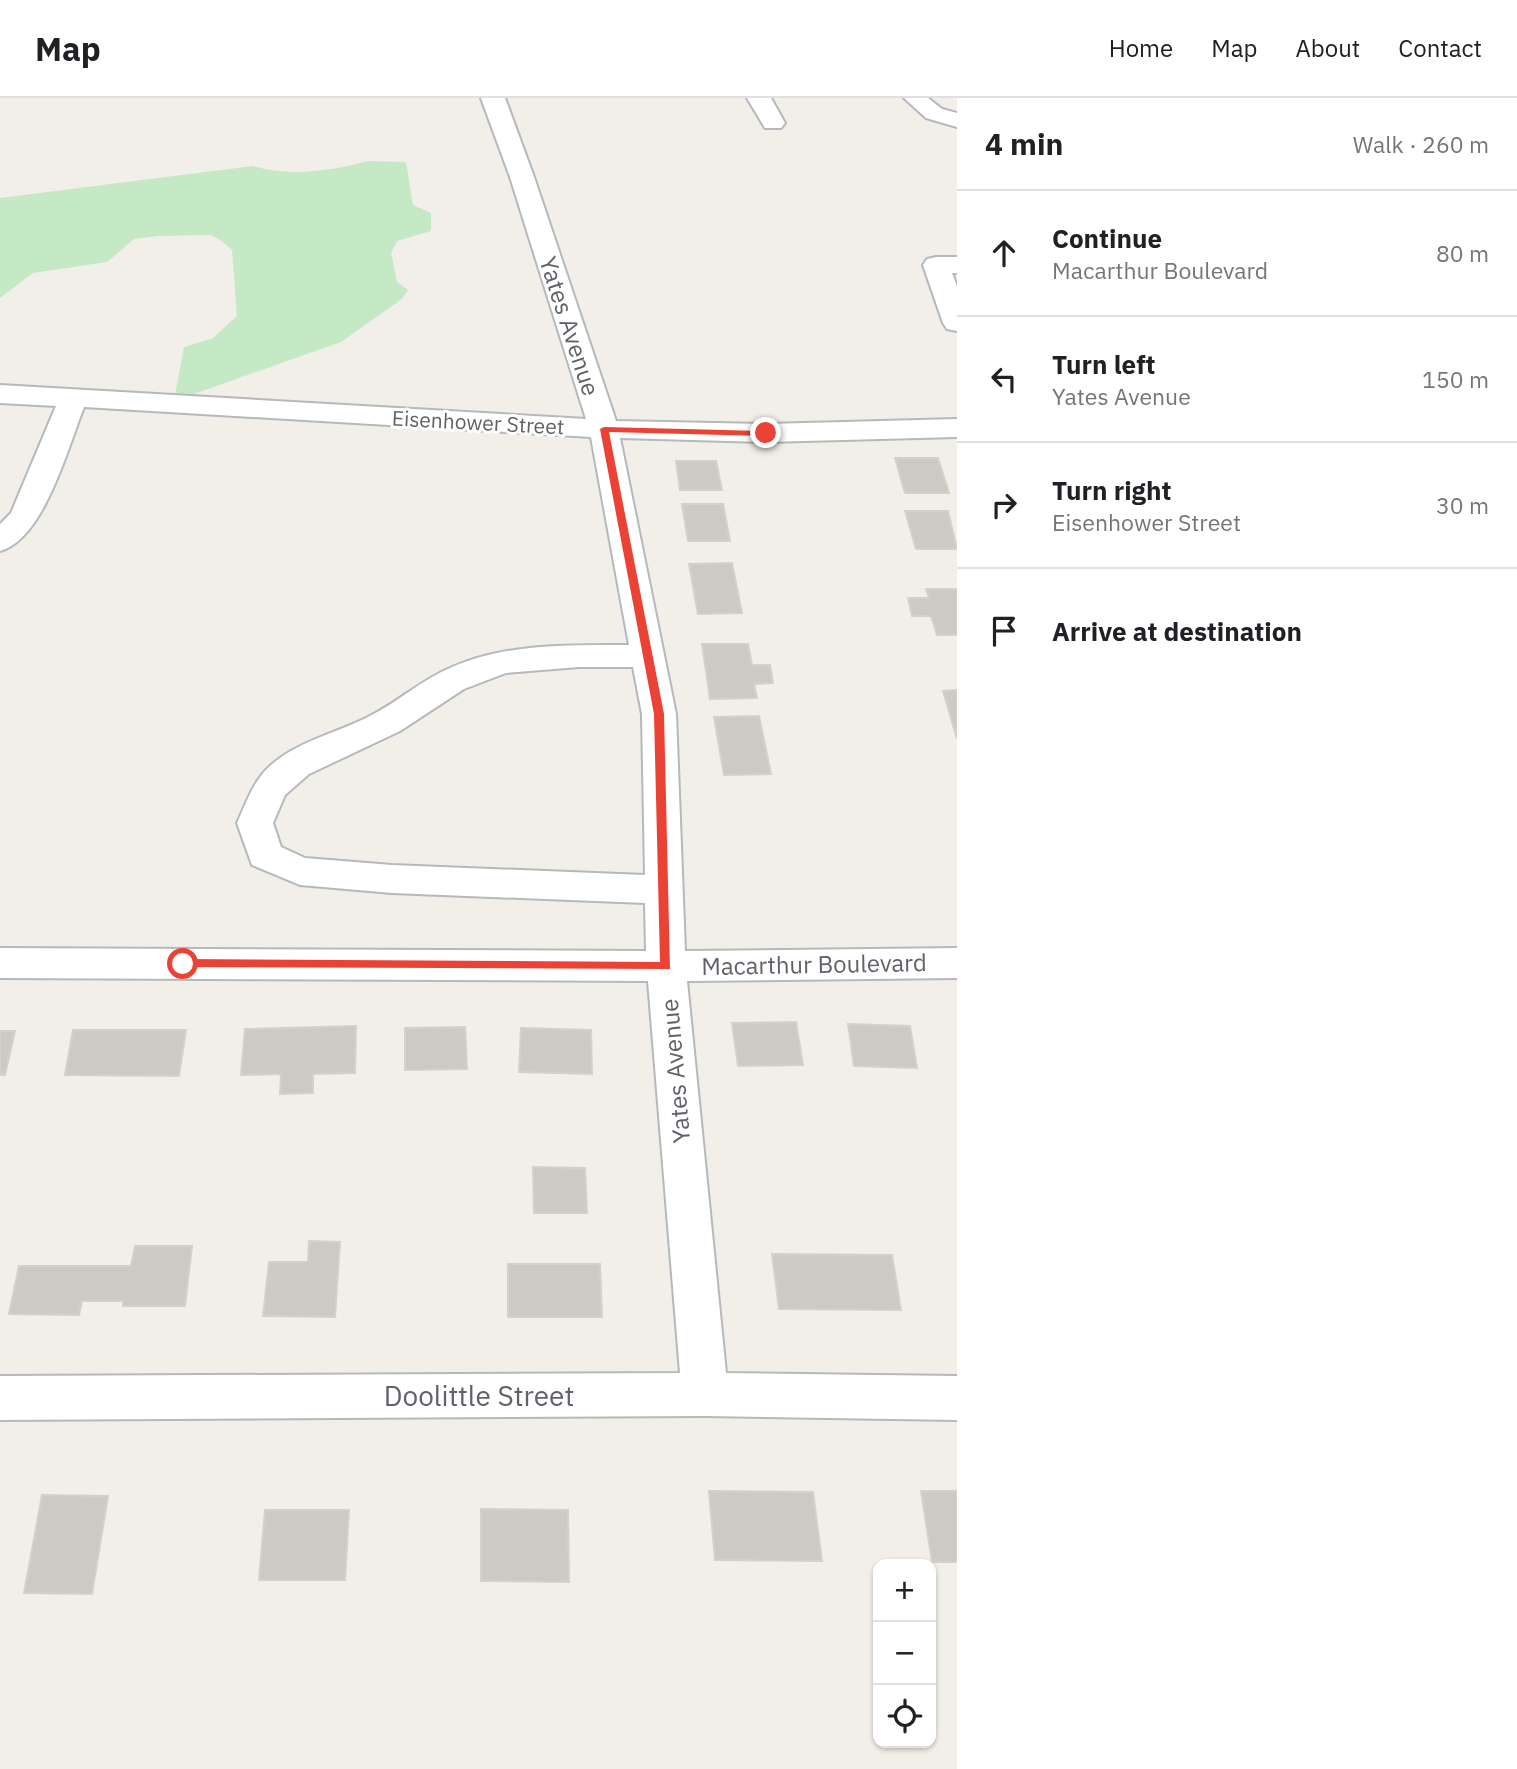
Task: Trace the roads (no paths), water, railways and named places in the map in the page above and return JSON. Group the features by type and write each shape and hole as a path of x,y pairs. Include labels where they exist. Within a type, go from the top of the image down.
{"street":[{"name":"Yates Avenue","path":"493,98 522,177 604,429 659,714 666,966 705,1394"},
{"path":"759,98 773,123"},
{"path":"916,98 925,110 946,119 957,120"},
{"path":"946,265 957,323"},
{"name":"Eisenhower Street","path":"0,394 604,429 766,433 957,428"},
{"path":"0,541 25,517 73,399"},
{"path":"649,656 562,656 510,663 466,673 438,687 414,706 379,727 302,761 272,786 255,823 265,855 300,871 392,879 664,890"},
{"name":"Macarthur Boulevard","path":"0,963 666,966 957,963"},
{"name":"Doolittle Street","path":"0,1398 705,1394 957,1398"}]}
